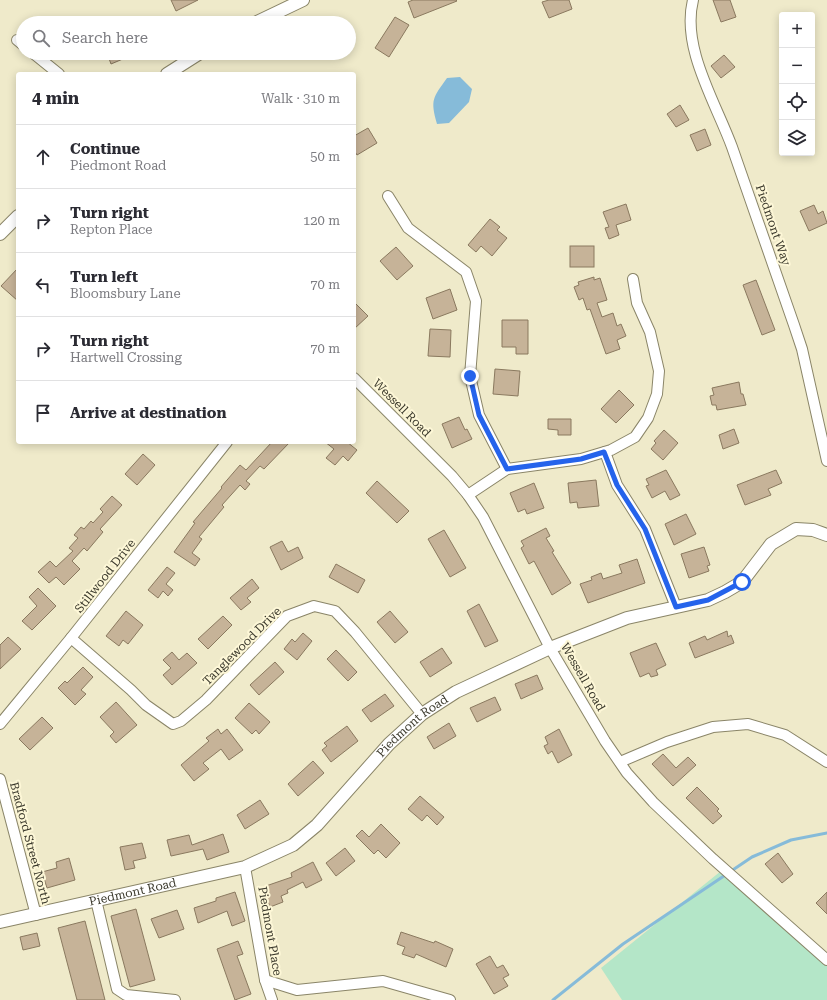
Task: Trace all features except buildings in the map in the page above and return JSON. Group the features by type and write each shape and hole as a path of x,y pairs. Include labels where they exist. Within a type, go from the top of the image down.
{"street":[{"path":"270,16 303,0"},
{"name":"Piedmont Way","path":"693,0 690,13 691,35 698,61 732,146 802,349 827,461"},
{"path":"42,60 57,72"},
{"path":"170,72 189,60"},
{"path":"388,196 408,228 466,272 476,301 470,376 479,415 507,469"},
{"path":"0,234 16,218"},
{"path":"468,495 507,469 581,459 604,452 635,437 648,418 656,394 659,370 650,332 638,303 633,279"},
{"name":"Wessell Road","path":"356,380 452,476 468,495 483,517 550,648 605,741 620,762 653,802 713,859 827,960"},
{"name":"Stillwood Drive","path":"0,724 72,638 225,444"},
{"path":"604,452 617,485 645,529 676,607"},
{"name":"Piedmont Road","path":"0,922 245,866 293,845 317,825 388,744 422,714 456,692 550,648 627,618 708,600 742,582 772,544 796,529 813,530 827,535"},
{"name":"Tanglewood Drive","path":"72,638 146,705 173,724 181,721 206,700 287,616 314,606 335,611 355,632 422,714"},
{"path":"620,762 667,742 713,728 748,724 785,735 827,762"},
{"name":"Bradford Street North","path":"0,779 36,915"},
{"name":"Piedmont Place","path":"245,866 265,980 272,1000"},
{"path":"96,900 117,989 126,995 175,1000"},
{"path":"265,980 297,990 383,981 450,1000"}],"green space":[{"path":"721,871 827,961 827,1000 622,1000 601,968"}],"water":[{"path":"460,77 472,89 469,102 449,123 437,124 433,104 434,99 447,78"}],"waterway":[{"path":"553,1000 623,944 752,857 791,840 827,833"}],"route":[{"path":"470,376 479,415 507,469 581,459 604,452 617,485 645,529 676,607 708,600 742,582"}]}
